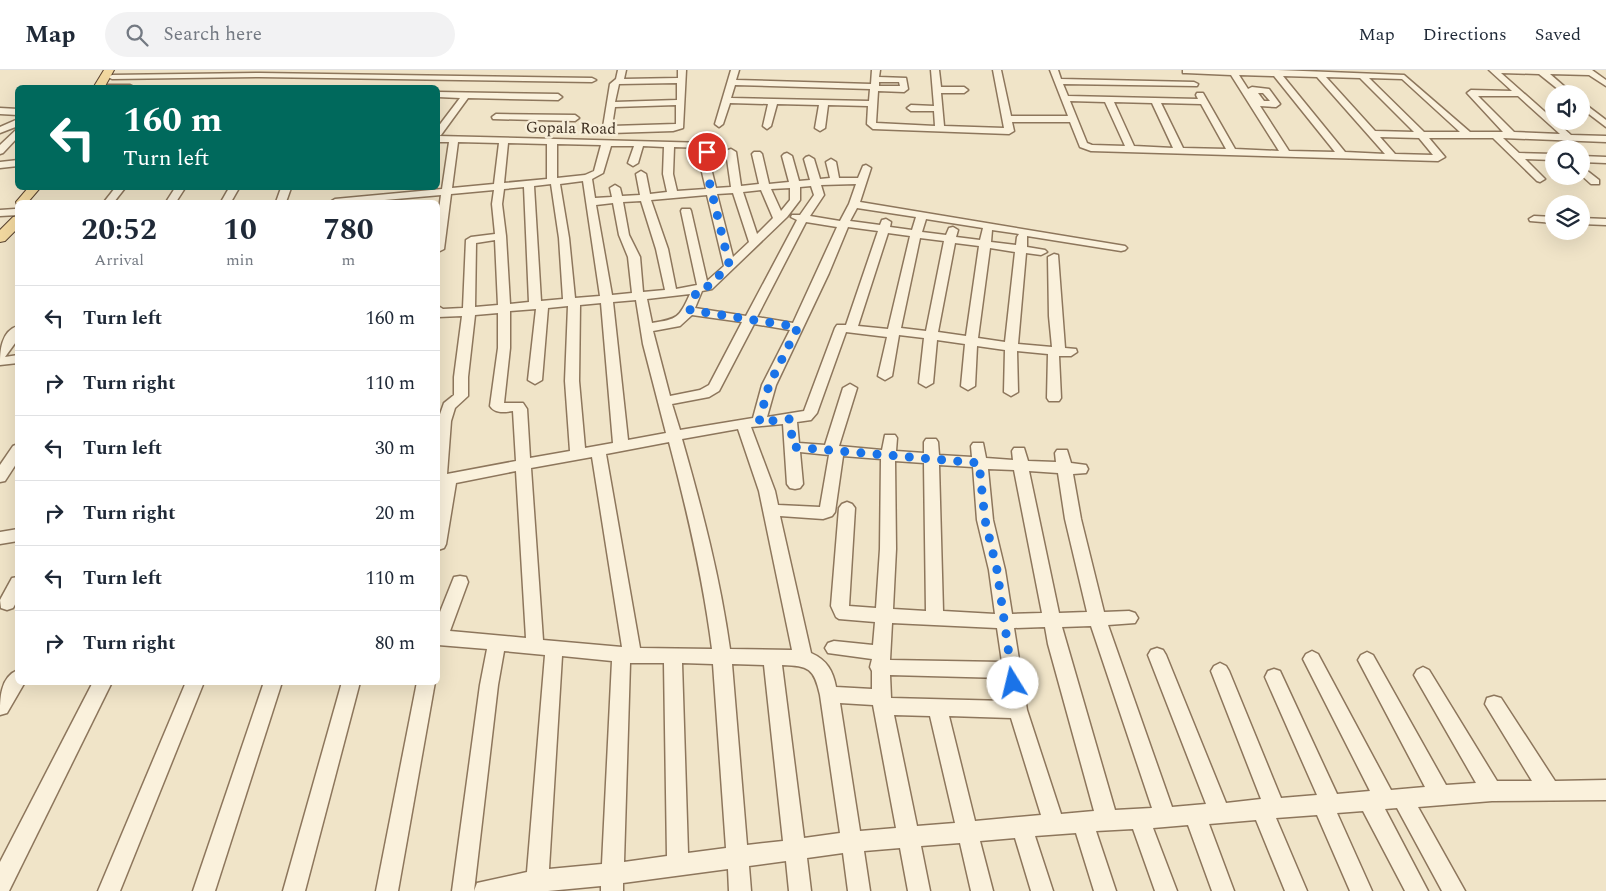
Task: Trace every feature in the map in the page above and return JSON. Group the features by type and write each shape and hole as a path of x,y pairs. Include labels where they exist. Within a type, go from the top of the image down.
{"main road":[{"path":"107,85 113,72"},
{"path":"101,85 113,72"},
{"path":"34,200 41,190"}],"street":[{"path":"430,85 443,70"},
{"path":"480,78 487,70"},
{"path":"622,70 620,80 614,84 608,129 647,117 681,102"},
{"path":"634,163 647,117 651,70"},
{"path":"719,124 736,70"},
{"path":"935,70 936,90 932,105 940,128"},
{"path":"731,82 774,80 876,81 871,124 873,126 1009,131 998,70"},
{"path":"1054,70 1072,120 1083,145 1086,146 1286,154 1440,157 1422,135 1362,76"},
{"path":"1096,70 1102,82"},
{"path":"1494,70 1542,72 1592,71 1606,78"},
{"path":"1494,70 1568,137"},
{"path":"1186,71 1275,72 1320,75 1335,73 1404,77 1469,136"},
{"path":"1186,71 1232,152"},
{"path":"1592,71 1606,84"},
{"path":"113,72 263,72 310,76 592,80"},
{"path":"1275,72 1342,155"},
{"path":"1542,72 1558,85"},
{"path":"1234,73 1253,97 1286,154"},
{"path":"611,105 680,126 682,75"},
{"path":"647,117 682,75"},
{"path":"1320,75 1394,157"},
{"path":"300,85 310,76"},
{"path":"342,85 352,76"},
{"path":"386,85 393,77"},
{"path":"495,118 552,108 569,80"},
{"path":"1058,81 1147,80 1194,84"},
{"path":"618,82 647,117"},
{"path":"936,90 964,90"},
{"path":"1511,135 1471,93 1520,94"},
{"path":"440,94 466,95 495,118 552,108 574,118"},
{"path":"440,130 466,95"},
{"path":"1064,98 1205,102"},
{"path":"1108,99 1131,149"},
{"path":"726,100 874,104"},
{"path":"1155,100 1179,150"},
{"path":"767,126 773,102"},
{"path":"820,128 824,103"},
{"path":"911,108 932,105"},
{"path":"0,111 15,112"},
{"path":"1590,111 1606,124"},
{"name":"Gopala Road","path":"440,139 454,140 495,118 504,141 607,142 647,117 669,144 706,149 706,168 711,192"},
{"path":"1007,118 1072,120"},
{"path":"0,130 15,123"},
{"path":"2,146 15,134"},
{"path":"1372,134 1511,135 1606,139"},
{"path":"1495,135 1540,180"},
{"path":"440,235 454,140"},
{"path":"504,141 497,204 504,307 504,348 497,406 520,407 523,465 544,648 538,886"},
{"path":"552,142 553,181 564,238 571,302 572,381 578,455"},
{"path":"354,200 587,178 598,173 607,142"},
{"path":"669,144 668,174 673,195"},
{"path":"731,152 738,190 754,242"},
{"path":"757,154 765,187 781,217"},
{"path":"440,313 671,293 700,289 711,285 729,264 781,217 795,200 795,185 787,156"},
{"path":"1518,156 1545,158"},
{"path":"665,401 712,391 803,218 819,195 809,159"},
{"path":"1590,159 1606,160"},
{"path":"831,162 835,181"},
{"path":"0,165 15,163"},
{"path":"759,422 769,385 798,327 843,224 854,204 866,168"},
{"path":"641,174 645,197 662,249 671,293"},
{"path":"1590,177 1595,182"},
{"path":"587,178 607,299 621,446"},
{"path":"590,202 835,181 862,181"},
{"path":"529,184 539,305 535,380"},
{"path":"615,188 624,235 634,257 646,328 699,527 714,598 722,658 740,891"},
{"path":"111,200 118,190"},
{"path":"711,192 729,264"},
{"path":"854,204 1122,248"},
{"path":"851,329 890,210"},
{"path":"646,328 676,323 690,310 700,289 686,211"},
{"path":"0,213 11,222"},
{"path":"885,376 893,332 922,214"},
{"path":"781,217 803,218 984,244 1021,243 1041,252"},
{"path":"1534,219 1545,220"},
{"path":"1590,221 1606,222"},
{"path":"926,383 931,335 954,226"},
{"path":"968,386 987,230"},
{"path":"440,512 442,480 441,421 449,406 461,396 468,312 471,240 500,236"},
{"path":"1011,392 1011,347 1021,243"},
{"path":"1054,257 1055,316 1062,351"},
{"path":"690,310 749,321 798,327"},
{"path":"442,480 675,435 809,416 841,328 931,335 1011,347 1062,351"},
{"path":"0,354 15,334"},
{"path":"1054,398 1053,356 1062,351"},
{"path":"0,361 15,359"},
{"path":"771,510 827,512 834,450 850,388"},
{"path":"790,419 795,484"},
{"path":"743,424 767,491 803,658"},
{"path":"890,438 888,455 888,549 885,618 880,660 882,701 919,891"},
{"path":"793,447 888,455 930,450 1069,464 1073,519 1097,619 1165,817"},
{"path":"930,450 935,617"},
{"path":"598,451 627,655 612,882"},
{"path":"0,477 15,454"},
{"path":"978,454 985,520 997,570 1018,710 1054,824"},
{"path":"1020,458 1057,644 1108,820"},
{"path":"846,508 840,609 845,614 885,618 935,617 1005,622 1129,618"},
{"path":"0,538 15,536"},
{"path":"440,633 460,582"},
{"path":"8,603 15,590"},
{"path":"440,638 627,655 803,658 820,666 830,695 858,891"},
{"path":"463,891 489,685 497,643"},
{"path":"834,648 880,660 1011,670"},
{"path":"1157,655 1220,813"},
{"path":"673,656 678,864"},
{"path":"772,658 800,891"},
{"path":"1312,659 1385,799 1417,891"},
{"path":"1367,660 1440,795"},
{"path":"1220,671 1296,891"},
{"path":"1423,675 1492,791"},
{"path":"1274,677 1361,891"},
{"path":"0,707 15,683"},
{"path":"0,885 101,685"},
{"path":"109,891 194,685"},
{"path":"204,891 273,685"},
{"path":"294,891 334,737 351,685"},
{"path":"387,891 425,685"},
{"path":"830,695 937,708 1018,710"},
{"path":"1494,704 1550,791"},
{"path":"937,708 982,891"},
{"path":"485,891 612,882 678,864 850,842 1054,824 1195,815 1492,791 1606,790"},
{"path":"1385,799 1454,891"},
{"path":"1195,815 1223,891"},
{"path":"1139,818 1166,891"},
{"path":"1083,822 1105,891"},
{"path":"1022,827 1042,891"}],"route":[{"path":"707,152 706,168 729,264 711,285 697,290 690,310 749,321 798,327 769,385 759,422 790,419 793,447 979,463 985,520 997,570 1013,683"}]}
